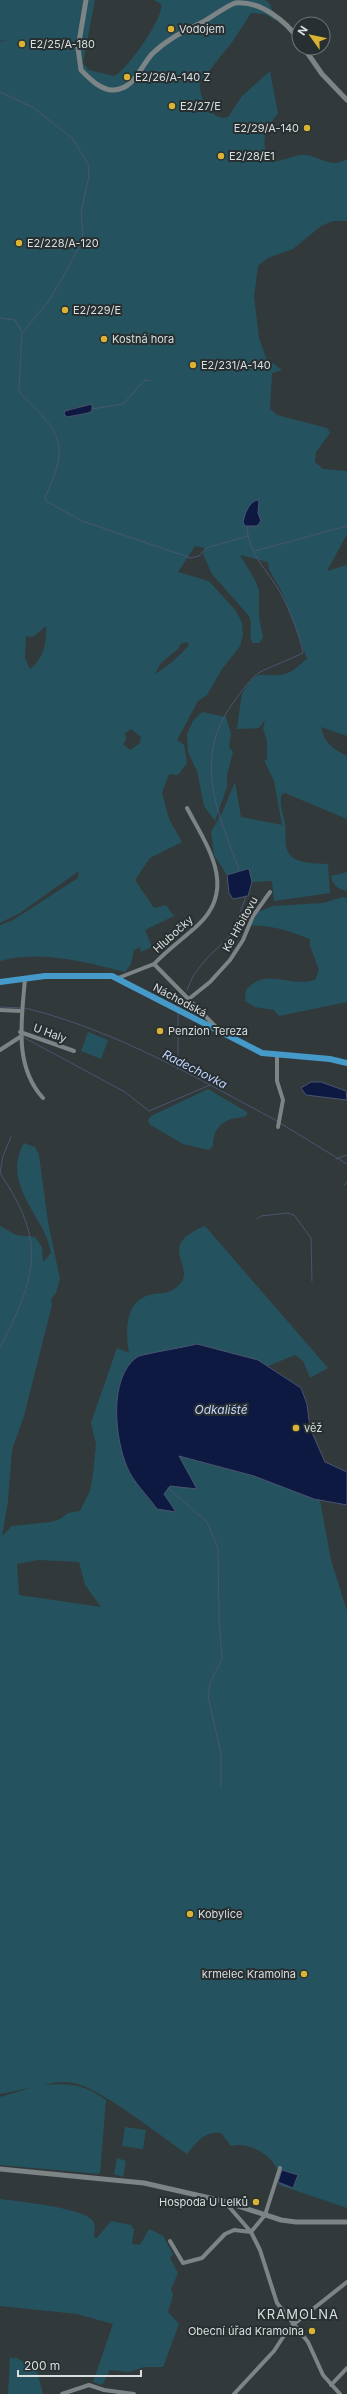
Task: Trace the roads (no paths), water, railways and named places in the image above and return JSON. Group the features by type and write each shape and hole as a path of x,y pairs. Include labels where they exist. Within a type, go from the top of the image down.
{"main road":[{"name":"Náchodská","path":"0,982 45,976 108,976 118,978 258,1051 276,1055 330,1059 347,1063"}],"street":[{"path":"86,0 78,48 81,70 98,85 113,90 123,87 136,78 152,55 169,39 236,3 251,2 261,5 276,15 291,31"},
{"path":"309,56 316,66 347,100"},
{"name":"Hlubočky","path":"154,964 199,924 213,903 218,888 219,880 213,858 187,808"},
{"name":"Ke Hřbitovu","path":"190,998 210,982 230,960 243,940 253,916 270,892"},
{"path":"118,978 154,964 190,998 222,1033"},
{"path":"25,978 20,1034 33,1086 43,1098"},
{"path":"0,1010 22,1011"},
{"path":"0,1050 20,1034"},
{"name":"U Haly","path":"20,1034 74,1051"},
{"path":"276,1055 277,1081 283,1100 278,1126"},
{"path":"251,2232 265,2215 280,2168"},
{"path":"0,2169 144,2183 223,2201 265,2215 296,2222 347,2222"},
{"path":"223,2201 251,2232 260,2250 277,2303 308,2342 323,2375 331,2386 340,2394"},
{"path":"170,2241 182,2263 202,2258 225,2234 234,2230 251,2232"},
{"path":"234,2394 274,2351 293,2324 347,2282"},
{"path":"331,2386 347,2368"},
{"path":"62,2394 89,2385 104,2390 134,2394"}],"water":[{"path":"92,404 92,411 88,413 67,417 64,414 65,411"},
{"path":"254,501 259,501 258,513 261,521 257,526 245,526 243,522 247,509"},
{"path":"249,869 252,882 248,896 233,899 229,893 227,875"},
{"path":"311,1082 321,1082 346,1091 347,1100 306,1095 301,1088"},
{"name":"Odkaliště","path":"197,1344 258,1360 301,1388 307,1404 310,1428 325,1462 347,1472 347,1505 314,1499 254,1476 179,1456 197,1489 170,1486 164,1494 176,1512 157,1509 133,1478 127,1467 119,1441 117,1425 118,1394 122,1379 128,1367 137,1357"},
{"path":"282,2170 298,2175 293,2188 278,2182"}],"waterway":[{"path":"0,92 34,108 72,138 88,164 89,176 81,212 83,233 81,243 48,302 22,333 19,389 21,394 53,429 59,451 58,464 45,497 46,501 82,521 191,558 199,556 206,548 248,536"},
{"path":"0,318 15,320 22,332"},
{"path":"92,409 123,404 145,380 150,381"},
{"path":"255,551 347,526"},
{"path":"239,869 223,826 212,784 211,763 214,741 222,720 253,677 260,672 303,653 297,631 287,605 275,584 259,562 251,546 247,527"},
{"path":"187,990 193,976 207,958 233,933 246,896"},
{"path":"179,1007 184,998"},
{"name":"Radechovka","path":"0,1007 21,1008"},
{"name":"Radechovka","path":"25,1008 58,1017 123,1042 186,1072 277,1121"},
{"path":"178,1012 178,1069"},
{"path":"23,1037 125,1092 149,1111 210,1085"},
{"name":"Radechovka","path":"280,1123 347,1164"},
{"path":"0,1348 22,1300 32,1260 31,1241 25,1220 15,1198 0,1173 3,1156 11,1137"},
{"path":"336,1159 347,1155"},
{"path":"344,1185 347,1182"},
{"path":"257,1219 261,1216 288,1213 294,1215 311,1238 312,1281"},
{"path":"168,1488 207,1522 218,1548 219,1620 222,1659 210,1683 208,1696 221,1754 221,1786"}],"place":[{"name":"Vodojem","path":"171,29"},
{"name":"E2/25/A-180","path":"22,44"},
{"name":"E2/26/A-140 Z","path":"127,77"},
{"name":"E2/27/E","path":"172,106"},
{"name":"E2/29/A-140","path":"307,128"},
{"name":"E2/28/E1","path":"221,156"},
{"name":"E2/228/A-120","path":"19,243"},
{"name":"E2/229/E","path":"65,310"},
{"name":"Kostná hora","path":"104,339"},
{"name":"E2/231/A-140","path":"193,365"},
{"name":"Penzion Tereza","path":"160,1031"},
{"name":"věž","path":"296,1428"},
{"name":"Kobylice","path":"190,1914"},
{"name":"krmelec Kramolna","path":"304,1974"},
{"name":"Hospoda U Lelků","path":"256,2202"},
{"name":"Obecní úřad Kramolna","path":"312,2331"}],"district":[{"name":"KRAMOLNA","path":"298,2314"}]}
